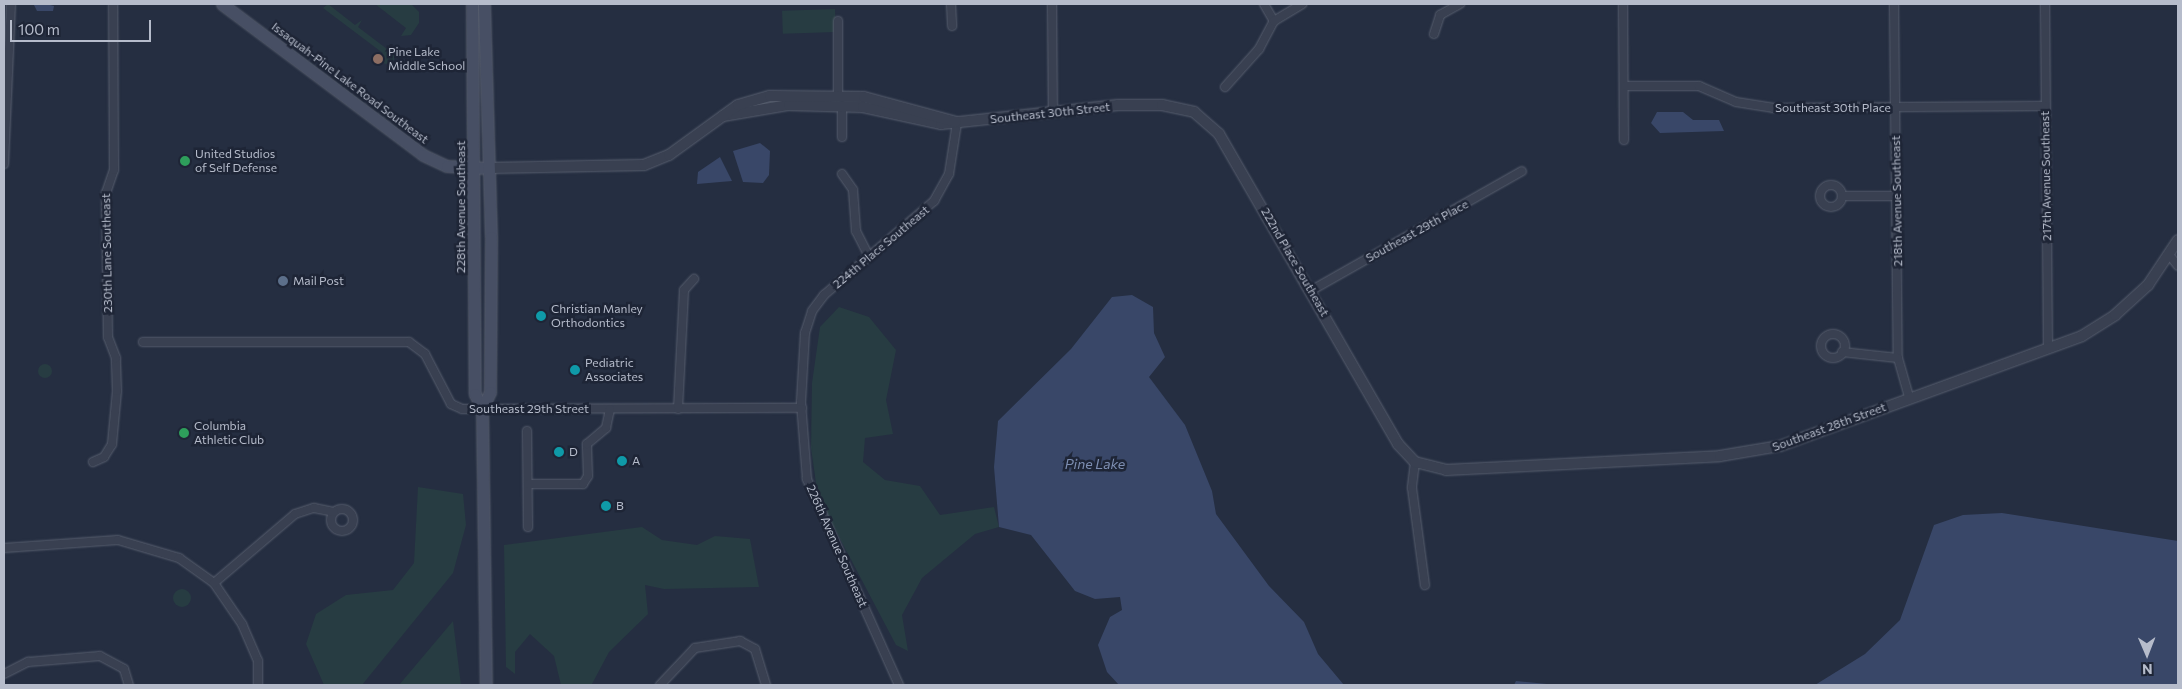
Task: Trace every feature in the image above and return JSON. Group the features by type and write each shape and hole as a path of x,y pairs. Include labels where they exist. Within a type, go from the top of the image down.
{"main road":[{"name":"Issaquah-Pine Lake Road Southeast","path":"222,4 423,155 447,166 489,168"},
{"name":"228th Avenue Southeast","path":"472,4 475,394 482,409 486,685"},
{"name":"228th Avenue Southeast","path":"482,409 490,392 489,168 484,4"}],"street":[{"path":"4,164 11,4"},
{"name":"230th Lane Southeast","path":"93,462 104,457 112,444 117,392 116,358 108,337 106,193 114,170 113,4"},
{"path":"952,4 952,26"},
{"path":"1052,4 1053,110"},
{"path":"1264,4 1274,21"},
{"path":"1225,87 1259,49 1274,21 1302,4"},
{"path":"1434,34 1440,16 1460,4"},
{"path":"1623,4 1624,140"},
{"name":"218th Avenue Southeast","path":"1894,4 1898,358 1909,397"},
{"name":"217th Avenue Southeast","path":"2045,4 2048,348"},
{"path":"838,21 838,95"},
{"name":"Southeast 30th Place","path":"1625,86 1699,86 1755,107 2045,106"},
{"name":"Issaquah-Pine Lake Road Southeast","path":"489,168 644,165 669,155 723,116 752,98 838,95 880,100 957,123"},
{"name":"Issaquah-Pine Lake Road Southeast","path":"723,116 773,105 842,105 930,123 957,123"},
{"path":"842,105 842,137"},
{"name":"Southeast 30th Street","path":"957,123 1053,110 1143,105"},
{"name":"222nd Place Southeast","path":"1143,105 1181,108 1212,126 1312,290 1398,444 1415,462"},
{"name":"224th Place Southeast","path":"812,311 869,256 926,211 938,196 949,174 957,123"},
{"name":"Southeast 29th Place","path":"1312,290 1522,171"},
{"path":"842,174 854,190 856,231 869,256"},
{"path":"1842,196 1897,196"},
{"path":"2178,240 2171,257 2178,266"},
{"name":"Southeast 28th Street","path":"1415,462 1461,470 1735,454 1780,446 1909,397 2082,336 2115,315 2171,257"},
{"path":"678,408 684,290 694,279"},
{"name":"226th Avenue Southeast","path":"812,311 805,333 802,408 811,492 899,685"},
{"name":"Southeast 29th Street","path":"143,342 409,342 424,354 451,404 482,409 802,408"},
{"path":"1842,352 1898,358"},
{"path":"528,484 582,484 588,476 587,444 606,428 610,409"},
{"path":"527,431 528,527"},
{"path":"1415,462 1412,488 1425,585"},
{"path":"214,583 295,514 314,508 334,512"},
{"path":"4,548 95,539 139,543 179,558 214,583 254,646 258,685"},
{"path":"660,685 695,648 740,641 755,649 766,685"},
{"path":"4,674 28,662 100,656 124,669 128,685"}],"green space":[{"path":"328,4 355,25 362,20 358,27 387,49 384,54 323,8"},
{"path":"375,4 411,4 419,12 419,23 411,35 401,36 406,28"},
{"path":"835,9 836,32 783,34 782,11"},
{"path":"392,46 397,51 394,60 386,64 374,60"},
{"path":"839,307 869,317 896,350 886,400 893,434 865,438 863,462 885,480 920,486 940,515 994,507 999,527 975,534 922,578 902,615 908,651 896,645 818,497 811,448 812,383 820,327"},
{"path":"42,364 48,364 52,371 48,378 42,378 38,374 38,368"},
{"path":"418,487 463,494 466,525 453,573 362,685 324,685 306,644 316,614 346,595 393,590 414,563"},
{"path":"642,527 662,540 697,545 715,536 750,539 759,587 664,589 645,585 648,614 609,652 592,684 561,685 554,656 530,634 515,652 515,674 506,667 504,545"},
{"path":"178,589 186,589 191,594 189,605 178,607 173,602 173,594"},
{"path":"453,621 461,685 399,685"}],"water":[{"path":"46,4 54,6 53,11 37,11 34,5"},
{"path":"1657,112 1683,112 1693,120 1719,120 1724,131 1660,133 1651,123"},
{"path":"760,143 770,151 769,175 763,183 743,182 733,151"},
{"path":"720,157 732,181 697,184 698,172"},
{"name":"Pine Lake","path":"1132,295 1153,307 1154,333 1165,357 1149,377 1185,425 1212,491 1216,514 1269,586 1304,622 1318,654 1344,685 1119,685 1107,672 1098,645 1110,617 1122,610 1120,597 1095,599 1075,591 1031,535 999,527 994,467 998,421 1071,349 1112,297"},
{"path":"2002,513 2178,541 2178,685 1815,685 1865,654 1900,620 1934,525 1963,515"},
{"path":"1516,681 1557,685 1514,685"}],"place":[{"name":"Pine Lake Middle School","path":"378,59"},
{"name":"United Studios of Self Defense","path":"185,161"},
{"name":"Mail Post","path":"283,281"},
{"name":"Christian Manley Orthodontics","path":"541,316"},
{"name":"Pediatric Associates","path":"575,370"},
{"name":"Columbia Athletic Club","path":"184,433"},
{"name":"D","path":"559,452"},
{"name":"A","path":"622,461"},
{"name":"B","path":"606,506"}]}
